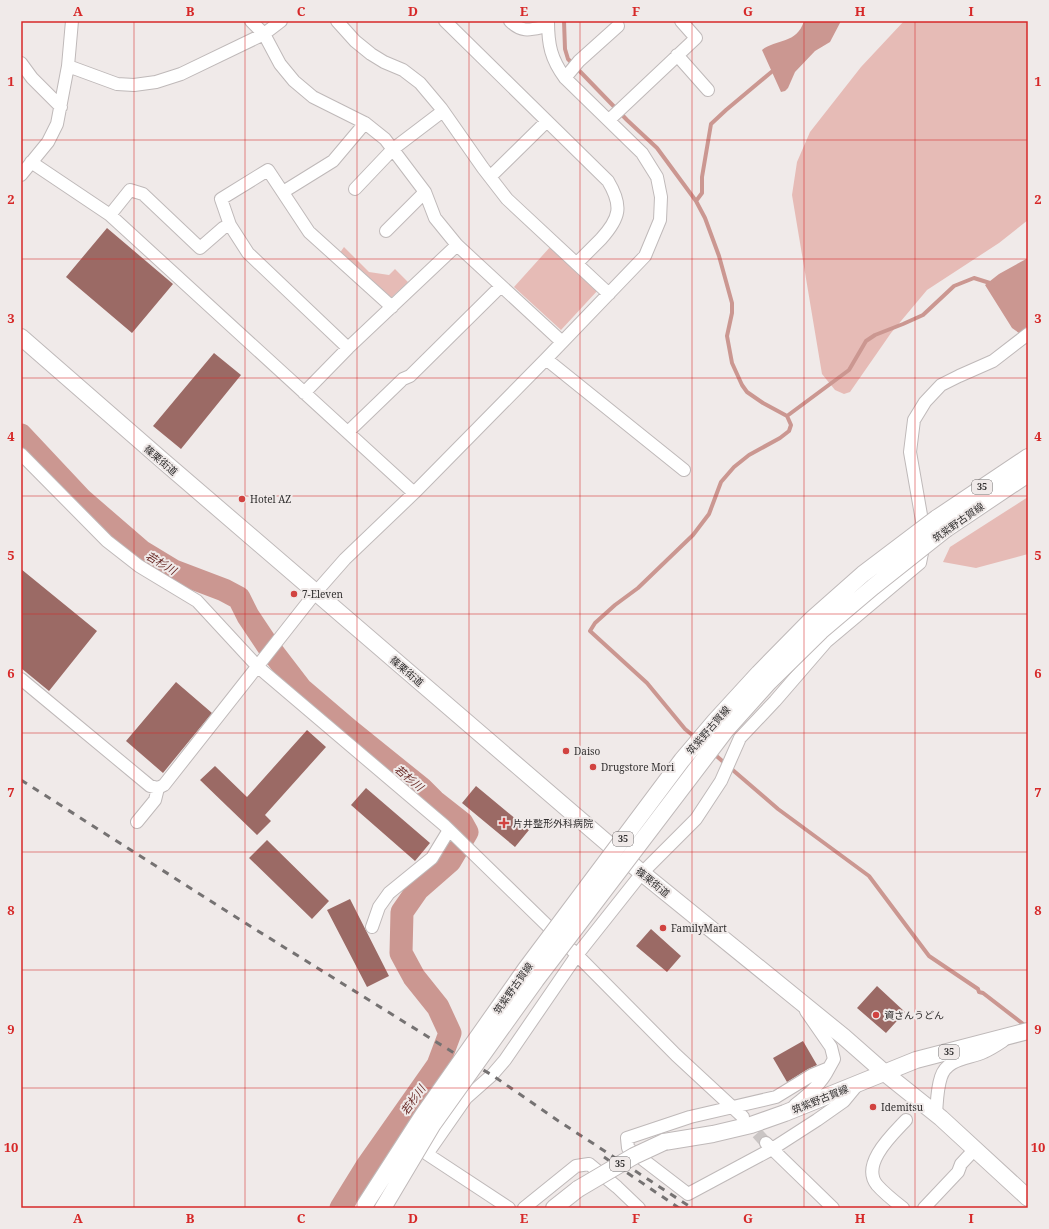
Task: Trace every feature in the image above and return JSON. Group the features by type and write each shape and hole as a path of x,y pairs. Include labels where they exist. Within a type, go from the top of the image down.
{"main road":[{"name":"篠栗街道","path":"21,337 642,873 798,999 886,1074 936,1114 1028,1198"},
{"name":"筑紫野古賀線","path":"383,1208 433,1124 536,980 726,730 769,682 821,631 873,587 942,523 1028,457"},
{"name":"筑紫野古賀線","path":"362,1208 423,1115 525,970 682,760 710,726 811,620 863,574 942,523 1028,474"},
{"name":"筑紫野古賀線","path":"554,1208 578,1189 634,1156 664,1142 733,1130 785,1113 886,1074 916,1060 1021,1033"}],"street":[{"path":"21,175 48,142 57,124 68,66 72,21"},
{"path":"251,21 264,34 280,64 294,80 313,97 365,123 385,139 425,192 435,218 457,246 562,342"},
{"path":"68,66 117,84 134,85 156,82 180,74 264,34 281,21"},
{"path":"337,21 355,41 371,54 384,62 403,70 420,83 443,111 507,199 609,294"},
{"path":"445,21 608,181 613,190 618,203 617,216 612,227 577,263"},
{"path":"21,679 150,786 158,788 164,785 258,668 316,592 345,559 414,493 645,256 660,220 660,197 657,177 642,153 565,78 557,66 550,50 548,24 524,30 515,26 510,21"},
{"path":"609,120 696,38 681,21"},
{"path":"565,78 579,61 618,26"},
{"path":"678,55 708,90"},
{"path":"21,63 32,78 61,107"},
{"path":"355,189 393,149 443,111"},
{"path":"490,177 547,121"},
{"path":"283,192 333,161 365,123"},
{"path":"31,162 110,215 414,493"},
{"path":"348,348 248,253 230,225 221,199 268,170 309,232 392,307"},
{"path":"110,215 130,190 143,194 200,248 223,228 230,225"},
{"path":"386,232 425,192"},
{"path":"304,393 348,348 457,246"},
{"path":"348,432 403,379 410,376 501,286"},
{"path":"508,1208 427,1154 466,1098 492,1075 505,1060 577,955 642,873 696,819 721,781 740,738 775,701 826,642 920,563 925,538 910,452 914,420 925,402 941,385 993,361 1028,334"},
{"path":"546,359 684,470"},
{"path":"21,454 107,541 139,566 197,601 258,668 449,830 577,955 676,1055 743,1117"},
{"path":"137,822 155,800 158,788"},
{"path":"372,927 379,907 389,893 432,858 449,830"},
{"path":"785,1113 813,1091 823,1079 834,1059 831,1047 798,999"},
{"path":"936,1114 941,1075 949,1065 959,1059 984,1052 1021,1033"},
{"path":"829,1068 812,1075 776,1097 690,1118 627,1138 628,1148 688,1194 769,1146 817,1120 844,1101 858,1084"},
{"path":"903,1208 877,1184 873,1176 873,1161 883,1146 906,1120"},
{"path":"769,1146 834,1208"},
{"path":"924,1208 958,1172 961,1164 975,1149"},
{"path":"524,1208 576,1166 589,1164 639,1208"}],"shaded area":[{"path":"804,21 841,21 830,42 815,51 795,72 788,88 781,92 762,50 796,34"},
{"path":"904,21 1028,21 1028,220 999,243 927,290 891,333 850,392 844,394 835,390 822,374 792,195 797,162 810,132 861,67"},
{"path":"551,246 598,290 561,330 514,287"},
{"path":"344,247 369,272 389,275 395,269 408,282 390,299 339,254"},
{"path":"1028,258 1028,331 1023,336 1012,328 985,285 999,274"},
{"path":"1028,497 1028,554 976,568 943,562 950,547"}],"building":[{"path":"107,228 173,284 132,333 66,277"},
{"path":"214,353 241,375 181,449 153,426"},
{"path":"21,569 97,631 49,691 21,668"},
{"path":"176,682 212,713 163,773 126,741"},
{"path":"307,730 326,747 265,815 271,821 257,835 200,780 215,766 247,797"},
{"path":"476,786 529,830 515,847 462,803"},
{"path":"366,788 430,843 415,861 351,805"},
{"path":"267,840 329,901 312,919 249,858"},
{"path":"350,899 389,976 367,987 327,910"},
{"path":"651,929 681,956 667,972 636,946"},
{"path":"877,986 905,1012 886,1033 857,1008"},
{"path":"803,1041 817,1065 787,1082 773,1058"}],"waterway":[{"path":"564,21 565,49 568,59 627,120 657,148 696,201"},
{"path":"696,738 685,729 647,683 590,631 595,623 615,605 638,588 693,535 709,514 721,482 734,467 749,455 780,438 789,431 791,425 787,416 763,403 747,392 742,385 732,363 727,336 732,313 732,303 719,256 705,218 696,201 702,193 702,177 711,124 775,69"},
{"path":"787,416 849,370 866,341 875,335 923,315 954,286 974,278 993,284"},
{"name":"若杉川","path":"21,435 82,500 141,551 174,571 224,590 239,598 248,616 268,646 301,689 462,823 467,832 450,861 418,889 402,912 401,953 414,977 438,1007 450,1033 438,1065 367,1166 341,1208"},
{"path":"713,753 778,809 869,876 929,956 978,989 979,992 983,993 1027,1027"}],"tunnel":[{"path":"745,1120 766,1143"}],"railway":[{"path":"21,780 242,921 492,1075 557,1120 692,1208"},
{"path":"604,1157 679,1208"}],"place":[{"name":"Hotel AZ","path":"242,499"},
{"name":"7-Eleven","path":"294,594"},
{"name":"Daiso","path":"566,751"},
{"name":"Drugstore Mori","path":"593,767"},
{"name":"片井整形外科病院","path":"504,823"},
{"name":"FamilyMart","path":"663,928"},
{"name":"資さんうどん","path":"876,1015"},
{"name":"Idemitsu","path":"873,1107"}]}
